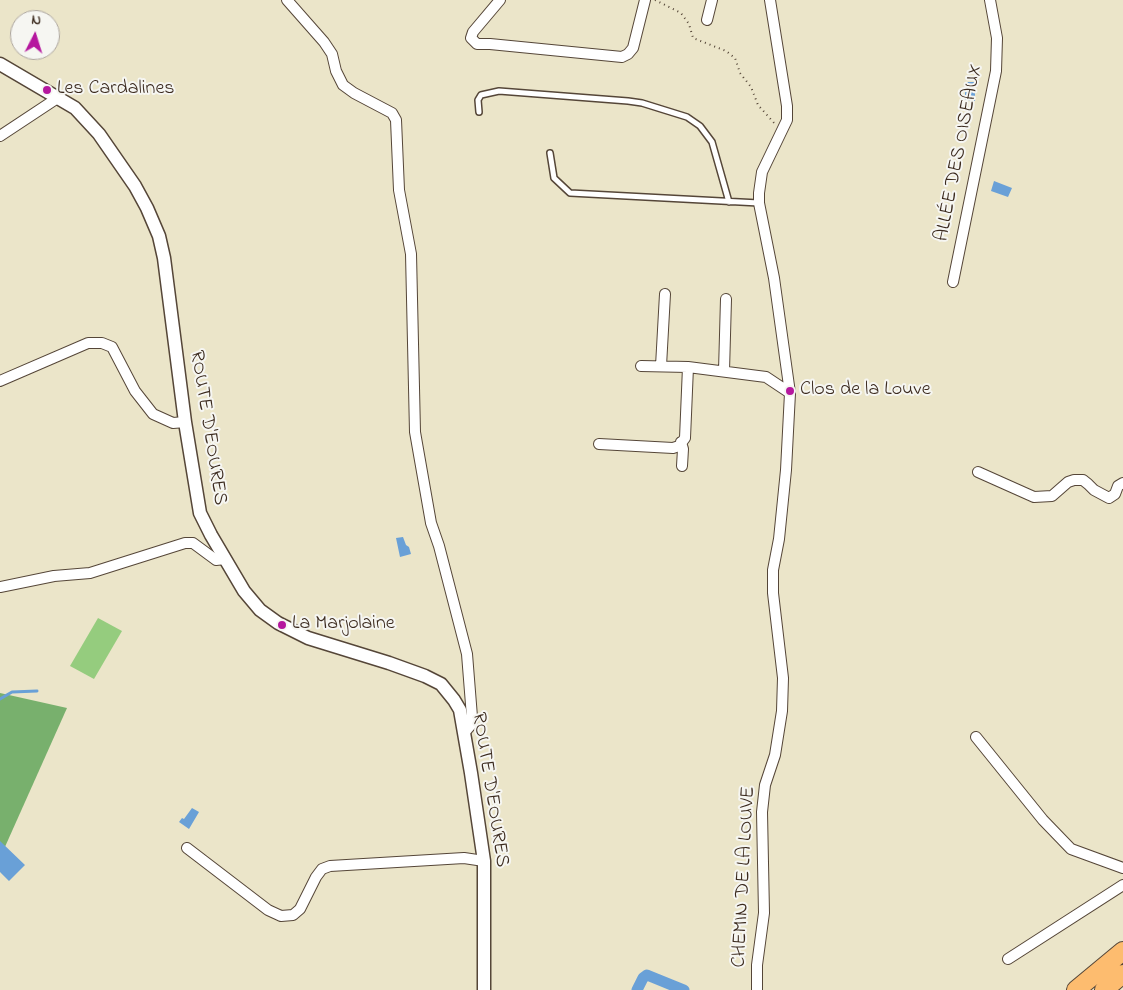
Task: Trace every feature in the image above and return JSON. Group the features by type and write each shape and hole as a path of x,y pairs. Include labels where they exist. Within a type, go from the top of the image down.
{"highway":[{"path":"1076,990 1123,951"},
{"path":"1104,990 1123,974"}],"street":[{"path":"287,0 324,42 332,54 336,71 343,85 392,113 396,120 399,190 411,254 415,432 430,523 439,546 467,654 472,718 471,725 464,733"},
{"path":"500,0 473,32 471,38 477,44 622,57 633,48 644,0"},
{"path":"707,20 712,0"},
{"name":"CHEMIN DE LA LOUVE","path":"757,990 757,965 764,913 762,812 765,785 775,755 782,712 783,678 773,593 773,570 779,539 786,470 790,394 774,278 759,203 762,172 787,120 788,106 770,0"},
{"name":"ALLÉE DES OISEAUX","path":"953,282 996,71 997,38 990,0"},
{"name":"ROUTE D'EOURES","path":"0,64 75,108 99,134 135,186 147,208 159,236 164,258 185,422 200,513 244,591 260,610 278,623 308,638 398,666 441,684 460,710 484,861 484,990"},
{"path":"0,136 59,97"},
{"path":"661,366 665,294"},
{"path":"724,371 726,299"},
{"path":"0,381 88,344 102,342 112,347 135,391 153,414 173,423 185,422"},
{"path":"642,366 688,367 766,377 790,394"},
{"path":"599,444 673,448 679,446 685,438 688,367"},
{"path":"681,442 683,449 682,466"},
{"path":"978,472 1034,497 1052,496 1068,482 1083,480 1094,490 1108,498 1115,494 1118,486 1123,483"},
{"path":"0,587 54,576 90,574 185,543 192,543 216,560 225,559"},
{"path":"976,737 1043,820 1071,849 1123,868"},
{"path":"187,848 268,910 281,916 292,915 300,909 316,877 322,869 330,866 464,858 484,861"},
{"path":"1008,959 1123,885"}],"lane":[{"path":"480,112 478,100 481,95 499,91 642,103 687,118 700,126 712,142 729,202"},
{"path":"550,153 554,178 570,193 759,203"}],"path":[{"path":"655,0 681,13 688,24 693,38 726,52 735,58 740,73 751,87 758,105 781,132"}],"green space":[{"path":"98,618 122,631 94,679 70,666"},
{"path":"0,693 67,708 0,858"}],"water":[{"path":"965,82 975,82 975,101 965,100"},
{"path":"994,181 1012,188 1008,197 991,191"},
{"path":"403,537 411,554 400,557 396,538"},
{"path":"192,808 199,812 189,829 179,822 182,818 184,819"},
{"path":"0,841 25,865 9,881 0,872"}],"waterway":[{"path":"0,699 12,692 37,691"},
{"path":"637,990 643,978 647,975 684,990"}],"place":[{"name":"Les Cardalines","path":"47,90"},
{"name":"Clos de la Louve","path":"790,391"},
{"name":"La Marjolaine","path":"282,625"}]}
